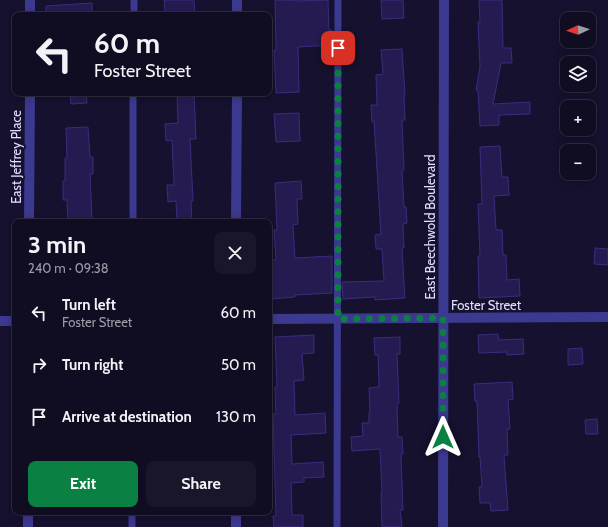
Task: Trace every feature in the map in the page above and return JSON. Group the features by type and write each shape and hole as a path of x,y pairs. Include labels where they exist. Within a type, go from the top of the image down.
{"street":[{"path":"30,0 30,12"},
{"path":"237,0 237,12"},
{"name":"East Beechwold Boulevard","path":"443,527 444,0"},
{"name":"East Jeffrey Place","path":"29,219 30,96"},
{"path":"236,219 237,96"},
{"name":"Foster Street","path":"272,319 608,317"},
{"path":"0,321 12,320"},
{"path":"28,515 28,527"},
{"path":"236,515 236,527"}],"lane":[{"path":"134,0 134,12"},
{"path":"337,527 338,0"},
{"path":"133,96 133,219"},
{"path":"132,515 132,527"}],"building":[{"path":"164,0 194,0 195,12 165,12"},
{"path":"275,0 328,0 329,30 332,30 332,45 298,47 299,92 276,93 274,50 276,50"},
{"path":"381,0 403,0 404,18 382,19"},
{"path":"479,0 502,0 503,48 511,48 512,63 501,63 493,104 530,102 530,114 499,115 499,125 480,126 478,91 476,90 480,67 478,22 480,22"},
{"path":"92,3 92,12 46,12 46,6"},
{"path":"402,49 405,120 402,120 404,170 402,171 404,207 406,207 407,223 403,224 404,248 402,248 405,298 375,300 375,297 343,299 342,282 384,281 382,249 376,249 375,235 381,234 374,121 372,122 371,105 377,105 376,75 383,74 381,50"},
{"path":"70,96 86,96 87,103 71,104"},
{"path":"177,96 194,96 196,139 190,139 193,201 191,201 192,219 177,219 176,201 168,202 167,185 174,185 172,140 166,141 165,124 178,123"},
{"path":"299,113 300,141 276,142 274,114"},
{"path":"88,127 90,157 93,157 93,174 90,174 92,219 68,219 67,200 63,200 65,158 67,158 66,128"},
{"path":"500,146 502,177 508,177 509,195 494,196 496,230 502,230 503,255 506,255 507,280 519,279 520,296 479,298 478,256 480,256 478,204 482,204 480,147"},
{"path":"301,181 302,199 297,199 298,224 293,225 295,258 332,256 332,293 295,295 295,297 272,299 272,260 276,260 274,230 277,230 275,183"},
{"path":"595,248 608,249 608,265 594,264"},
{"path":"498,334 499,340 523,339 524,354 507,355 507,352 479,353 478,335"},
{"path":"314,335 314,353 302,354 304,380 294,381 295,415 325,413 326,433 291,435 292,464 323,462 324,477 304,478 304,482 291,483 292,515 303,515 303,527 274,527 273,516 276,516 273,414 276,414 275,387 277,387 275,337"},
{"path":"400,337 400,354 397,354 399,403 397,404 398,437 402,437 403,454 401,454 403,510 400,510 402,527 382,527 380,449 352,451 351,437 363,436 362,423 369,423 369,388 379,387 378,355 375,355 374,338"},
{"path":"582,348 583,364 568,365 568,349"},
{"path":"512,382 513,399 508,400 510,429 507,429 508,455 504,455 508,510 491,511 490,503 480,503 479,487 482,487 479,457 477,401 475,401 474,384"},
{"path":"597,419 598,434 586,434 585,420"}],"route":[{"path":"338,48 338,319 443,318 443,437"}]}
